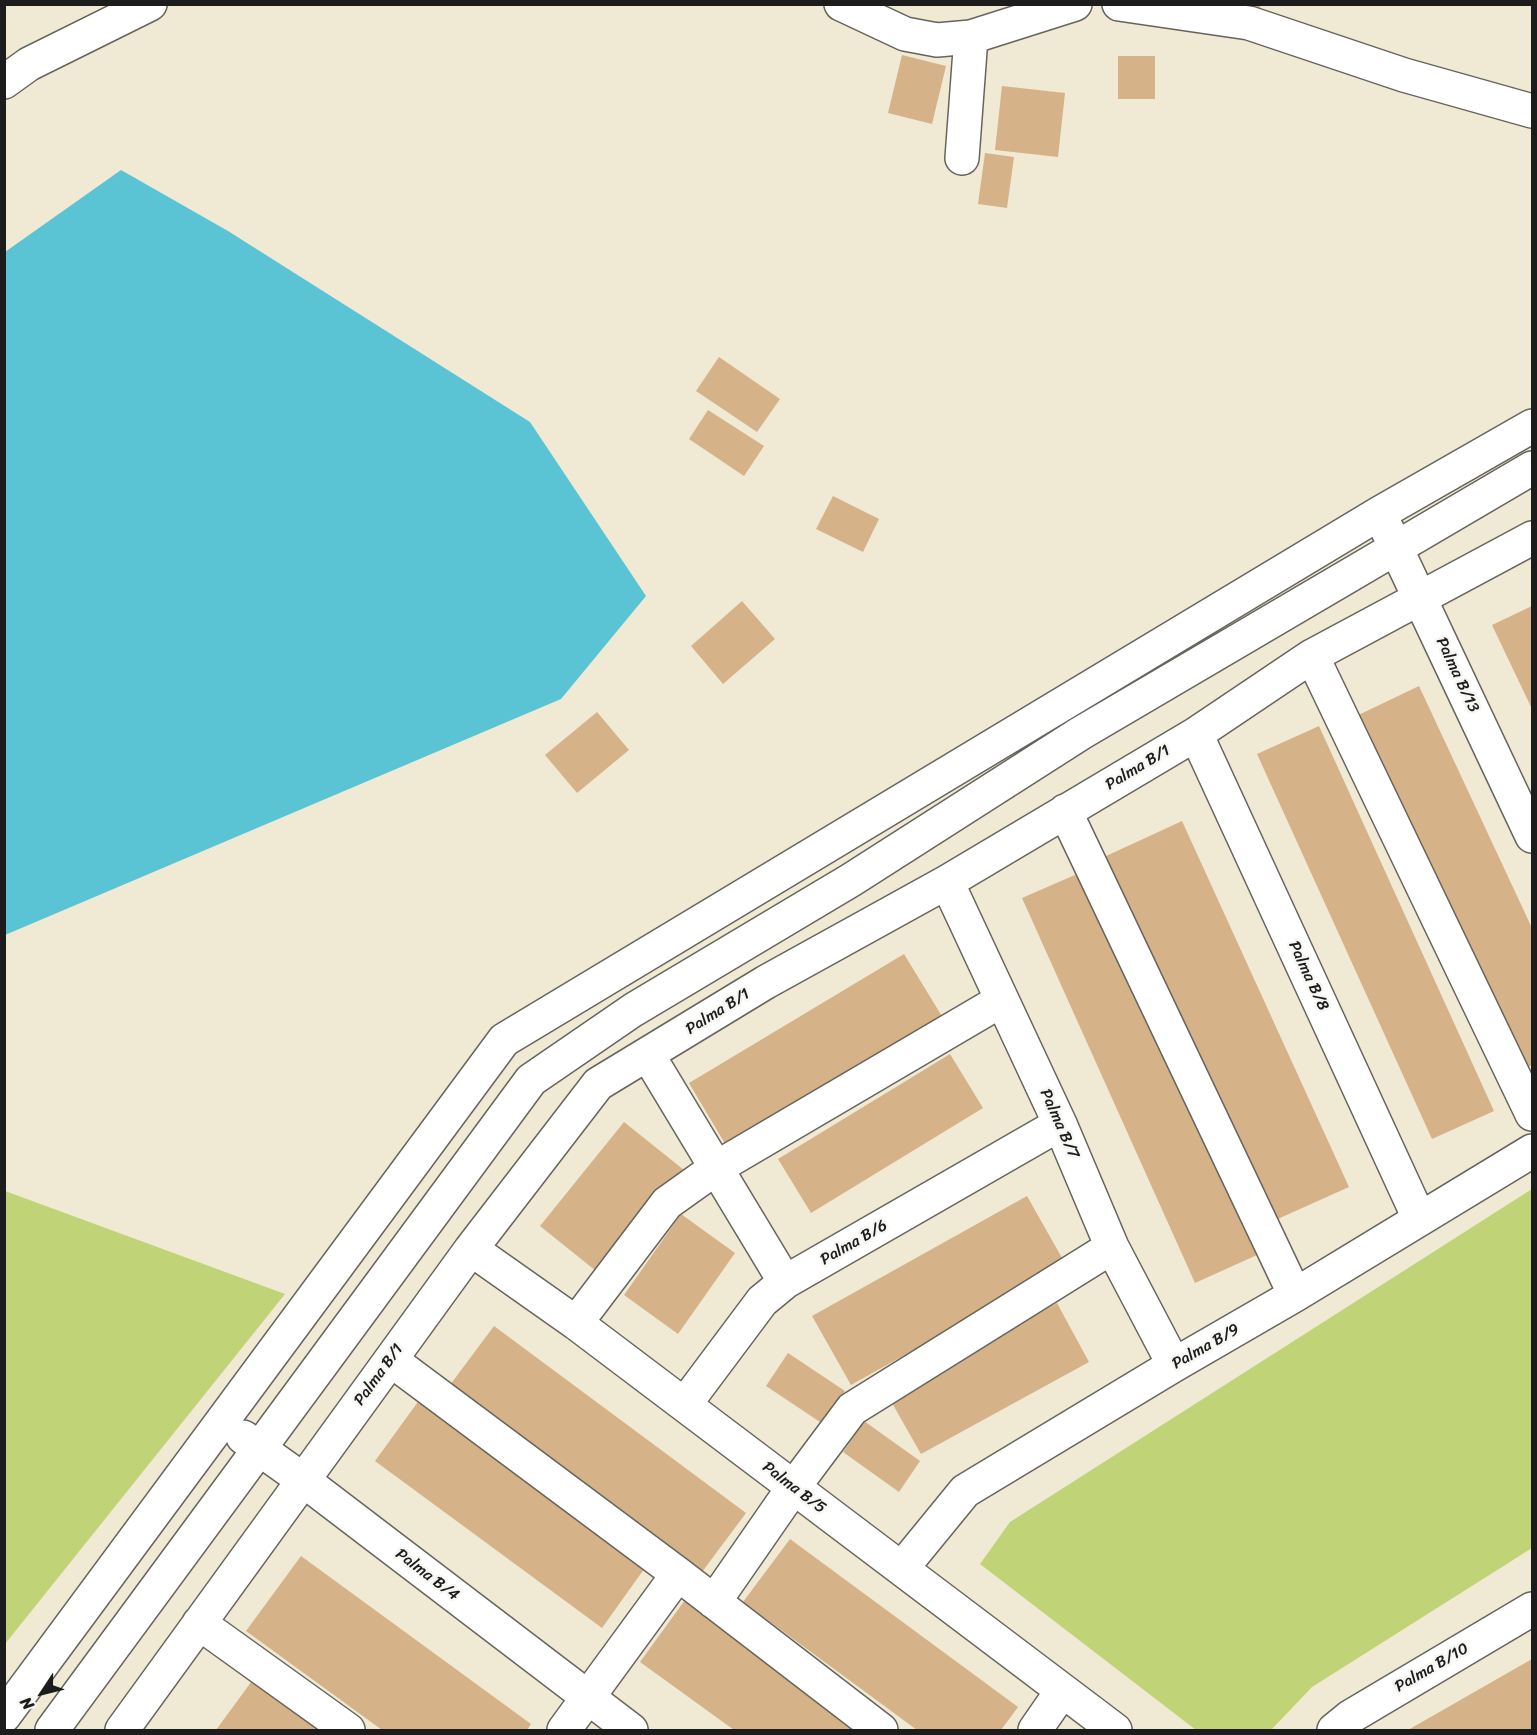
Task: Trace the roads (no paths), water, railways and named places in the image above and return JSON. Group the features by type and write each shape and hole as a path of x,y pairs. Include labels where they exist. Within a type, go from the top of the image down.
{"street":[{"path":"4,82 29,64 150,4"},
{"path":"842,4 905,34 937,40 971,38 1075,4"},
{"path":"1119,4 1249,23 1404,75 1533,111"},
{"path":"962,158 971,38"},
{"path":"4,1716 504,1040 1380,513 1533,426"},
{"path":"52,1731 531,1080 633,1010 852,880 1081,733 1533,468"},
{"name":"Palma B/13","path":"1380,513 1533,836"},
{"name":"Palma B/1","path":"122,1731 471,1249 598,1084 766,982 947,882 1196,734 1312,656 1533,538"},
{"path":"1312,656 1533,1114"},
{"name":"Palma B/8","path":"1196,734 1419,1218"},
{"path":"1065,812 1295,1295"},
{"name":"Palma B/7","path":"947,882 1060,1124 1112,1247 1174,1365"},
{"path":"576,1323 667,1203 716,1168 1002,1000"},
{"path":"648,1055 785,1282"},
{"name":"Palma B/6","path":"685,1404 762,1301 785,1282 1060,1124"},
{"name":"Palma B/9","path":"902,1568 965,1491 1533,1151"},
{"path":"714,1602 793,1488 852,1409 1112,1247"},
{"name":"Palma B/5","path":"471,1249 685,1404 1115,1731"},
{"path":"391,1360 678,1574 881,1731"},
{"name":"Palma B/4","path":"221,1422 303,1480 632,1731"},
{"path":"564,1731 678,1574"},
{"name":"Palma B/10","path":"1334,1731 1350,1717 1533,1609"},
{"path":"199,1623 348,1731"},
{"path":"1035,1731 1062,1691"}],"water":[{"path":"121,170 228,231 530,422 646,596 561,699 5,935 5,252"}]}
